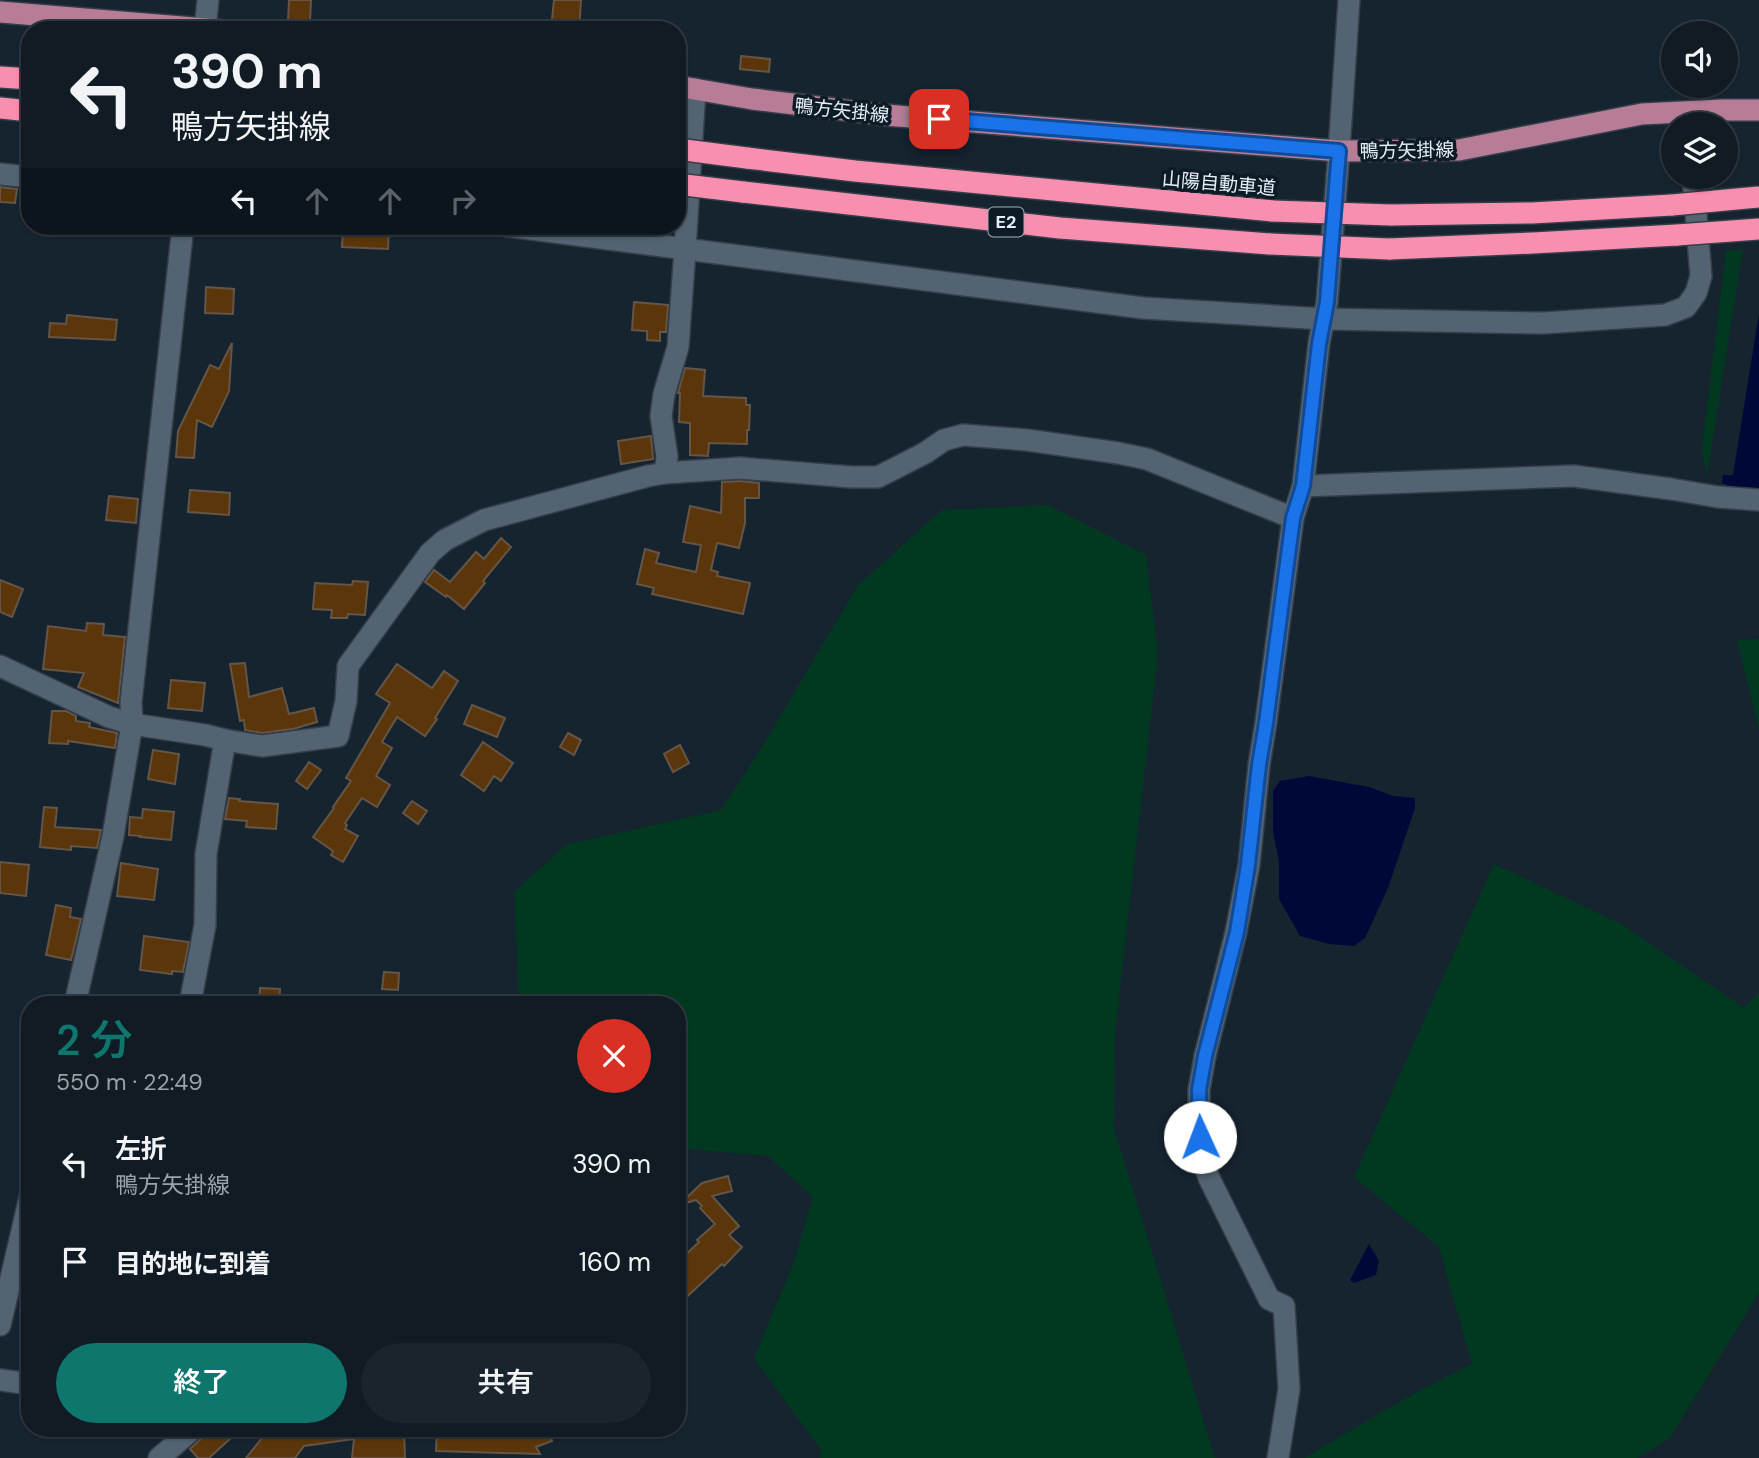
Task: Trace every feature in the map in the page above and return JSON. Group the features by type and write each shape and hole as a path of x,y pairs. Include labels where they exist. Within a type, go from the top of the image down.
{"highway":[{"path":"0,77 21,78"},
{"path":"0,108 21,110"},
{"name":"山陽自動車道","path":"686,150 855,171 1273,211 1391,215 1532,213 1759,197"},
{"name":"E2","path":"686,185 1060,228 1270,244 1389,249 1759,229"}],"main road":[{"path":"0,12 111,21"},
{"name":"鴨方矢掛線","path":"686,87 752,99 885,115 1339,151 1459,150 1642,114 1661,116"},
{"name":"鴨方矢掛線","path":"1738,112 1759,110"}],"street":[{"path":"208,0 209,21"},
{"path":"1278,1458 1289,1389 1284,1306 1269,1299 1209,1178 1201,1154 1199,1090 1205,1056 1237,932 1293,518 1303,486 1319,344 1327,302 1349,0"},
{"path":"0,174 21,176"},
{"path":"574,235 1143,308 1324,319 1543,323 1665,315 1686,307 1696,293 1701,276 1694,189"},
{"path":"77,996 113,836 132,724 131,702 182,235"},
{"path":"665,473 667,457 662,416 664,394 678,347 685,235"},
{"path":"0,666 109,717 132,724 262,746 338,736 346,701 348,666 430,553 444,540 484,520 665,473 740,468 878,477 944,440 963,435 1027,440 1147,459 1293,518"},
{"path":"1303,486 1574,476 1718,497 1759,500"},
{"path":"192,996 205,925 206,854 225,740"},
{"path":"0,1325 21,1235"},
{"path":"0,1380 21,1383"},
{"path":"159,1458 184,1437"}],"green space":[{"path":"1743,249 1707,476 1702,449 1726,251"},
{"path":"1048,505 1146,555 1158,653 1115,1034 1114,1128 1215,1458 820,1458 821,1450 754,1358 794,1262 813,1197 768,1156 686,1149 686,996 519,996 514,892 566,845 721,810 761,749 858,585 942,510"},
{"path":"1759,639 1759,729 1737,640"},
{"path":"1494,864 1621,924 1744,1008 1759,993 1759,1293 1670,1438 1637,1458 1304,1458 1415,1393 1472,1364 1439,1247 1354,1177"}],"shaded area":[{"path":"1759,313 1759,493 1743,492 1722,483 1723,475 1733,475"},
{"path":"1309,776 1369,787 1393,796 1415,798 1415,808 1388,888 1365,938 1354,946 1329,944 1300,936 1279,899 1279,861 1273,832 1273,791 1280,781"},
{"path":"1369,1244 1379,1261 1376,1275 1354,1283 1350,1280"}],"building":[{"path":"289,0 311,0 310,21 288,21"},
{"path":"554,0 581,0 580,21 552,21"},
{"path":"741,56 770,59 769,72 740,69"},
{"path":"0,187 17,189 15,203 0,202"},
{"path":"343,235 389,235 388,249 342,247"},
{"path":"206,287 234,289 233,314 205,313"},
{"path":"634,302 668,305 666,332 660,332 660,341 647,340 647,331 632,330"},
{"path":"67,315 117,320 115,340 49,337 50,323 66,324"},
{"path":"232,343 229,391 212,427 197,420 194,458 176,457 178,431 210,365 219,369"},
{"path":"685,368 705,370 703,396 746,398 746,405 750,405 747,444 709,443 708,456 690,455 690,423 679,422 678,393"},
{"path":"651,436 653,459 621,464 618,441"},
{"path":"722,482 759,483 759,498 745,498 745,523 739,548 717,543 711,570 718,572 717,576 750,583 743,614 652,594 654,588 637,584 645,549 659,553 656,563 696,572 701,545 683,542 690,506 721,513"},
{"path":"190,490 230,493 229,515 188,512"},
{"path":"109,496 138,499 136,523 106,520"},
{"path":"501,538 511,547 464,609 425,582 434,570 450,582 476,552 484,559"},
{"path":"0,580 23,589 12,617 0,612"},
{"path":"353,581 368,582 365,615 348,614 347,618 331,618 332,610 313,609 315,583 352,585"},
{"path":"87,623 104,624 103,635 125,637 118,703 78,687 84,673 43,669 48,626 86,631"},
{"path":"245,663 249,697 282,688 289,714 314,708 317,722 293,729 262,733 245,730 244,720 240,721 230,664"},
{"path":"397,664 432,688 444,671 458,681 425,736 397,717 382,742 392,748 376,776 390,785 377,807 362,798 345,823 345,829 358,836 343,862 331,855 333,851 313,837 351,781 346,778 390,703 376,694"},
{"path":"171,680 205,683 202,711 168,708"},
{"path":"472,705 505,718 497,737 464,724"},
{"path":"52,711 66,711 76,716 76,721 90,723 89,727 117,733 115,748 68,741 68,744 49,743"},
{"path":"568,733 581,740 574,755 560,747"},
{"path":"483,742 513,763 501,781 494,776 484,791 461,775"},
{"path":"680,745 689,763 673,772 664,754"},
{"path":"153,750 179,754 175,784 148,779"},
{"path":"309,762 321,770 307,789 296,781"},
{"path":"229,798 278,804 276,829 246,827 247,821 225,819"},
{"path":"412,801 427,811 418,824 403,813"},
{"path":"44,807 57,808 55,827 101,830 97,848 71,846 71,850 40,847"},
{"path":"143,809 174,812 171,840 129,835 130,817 142,818"},
{"path":"0,862 29,865 26,896 0,893"},
{"path":"121,863 158,869 154,900 117,896"},
{"path":"56,905 71,908 70,917 81,919 71,960 46,955"},
{"path":"144,936 189,942 183,972 172,971 172,974 140,970"},
{"path":"384,972 399,973 398,990 382,989"},
{"path":"260,988 280,989 280,996 259,996"},
{"path":"728,1176 732,1191 712,1196 739,1226 729,1235 742,1247 686,1298 686,1254 715,1224 696,1200 686,1203 686,1198 702,1183"},
{"path":"203,1437 232,1437 209,1458 198,1458 190,1449"},
{"path":"263,1437 404,1437 405,1458 352,1458 354,1439 304,1446 295,1458 246,1458"},
{"path":"437,1437 550,1437 552,1441 536,1447 540,1454 436,1451"}],"route":[{"path":"939,119 1339,151 1327,302 1319,344 1303,486 1293,518 1237,932 1205,1056 1199,1090 1200,1137"}]}
